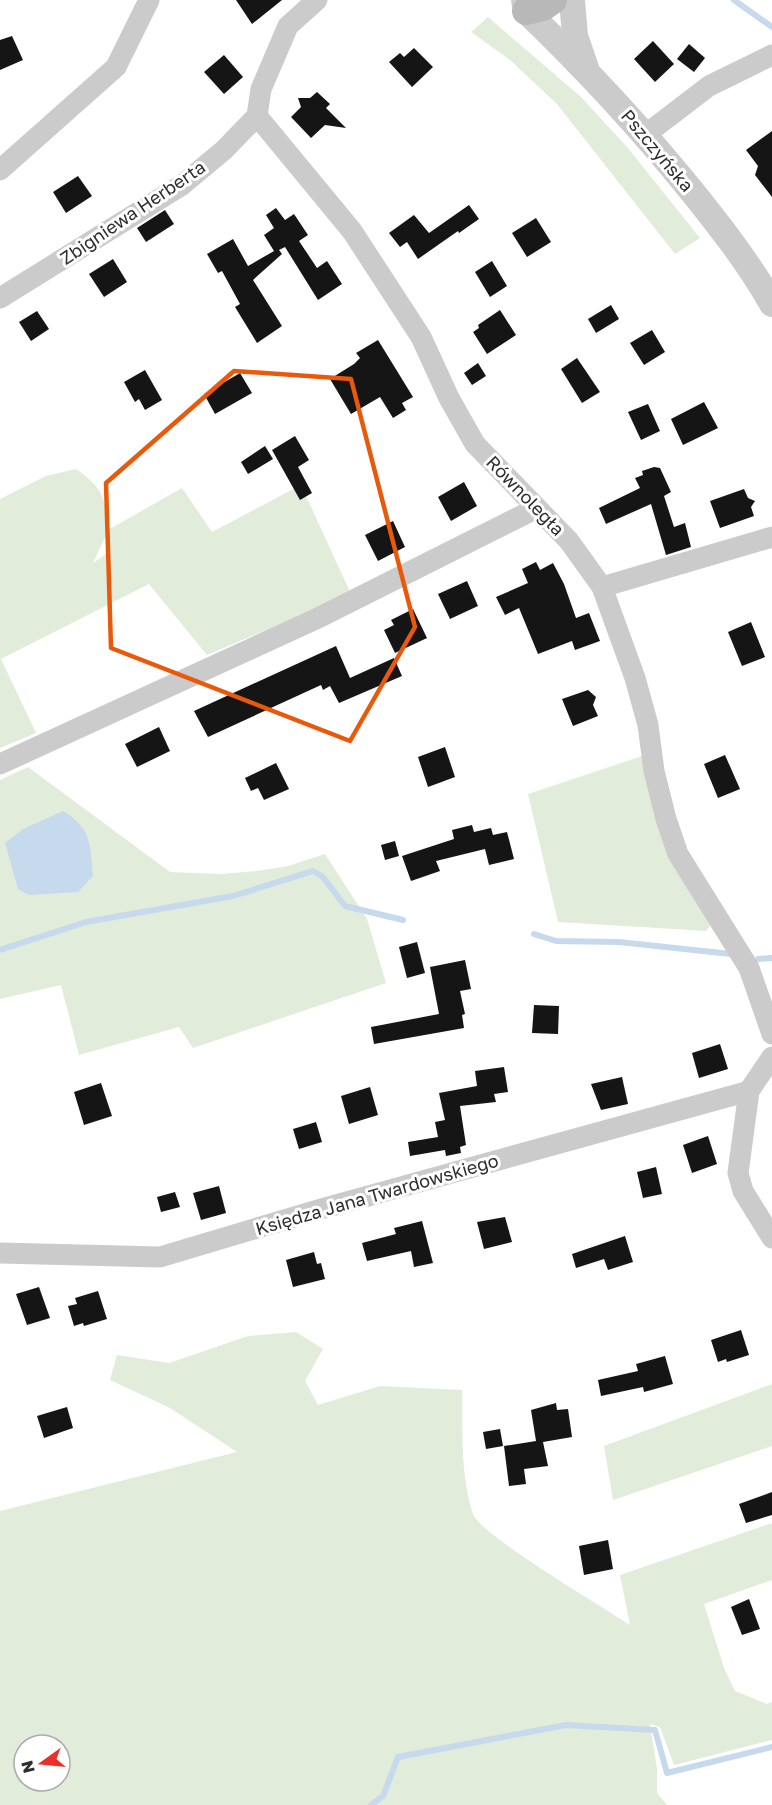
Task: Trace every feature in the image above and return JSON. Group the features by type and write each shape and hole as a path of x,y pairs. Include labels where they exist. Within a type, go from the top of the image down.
{"main road":[{"path":"519,3 543,7 552,0"}],"street":[{"path":"0,170 116,68 149,0"},
{"path":"257,116 261,89 288,26 317,0"},
{"path":"572,0 576,36 588,74"},
{"name":"Pszczyńska","path":"519,3 645,135 714,219 772,304"},
{"path":"645,135 709,86 772,55"},
{"name":"Zbigniewa Herberta","path":"0,298 182,184 224,150 257,116"},
{"name":"Równoległa","path":"257,116 352,231 422,337 449,398 474,444 535,509 569,541 602,587 648,725 661,800 678,854 749,968 772,1034"},
{"path":"0,764 318,618 535,509"},
{"path":"602,587 772,537"},
{"path":"772,1057 749,1091 738,1173 743,1191 772,1238"},
{"name":"Księdza Jana Twardowskiego","path":"0,1253 160,1257 321,1209 749,1091"}],"highlighted area":[{"path":"234,371 351,379 415,627 350,741 111,648 106,483"}],"green space":[{"path":"488,17 581,97 627,147 700,238 675,254 557,104 510,60 471,32"},
{"path":"76,469 85,475 97,488 104,501 108,530 182,488 212,532 301,485 351,594 207,655 149,584 1,659 36,733 0,748 0,499 46,476","holes":["107,533 106,554 93,563"]},
{"path":"645,755 713,922 706,931 558,922 528,794"},
{"path":"28,767 170,872 221,874 257,871 288,866 325,854 367,919 386,983 193,1048 179,1027 79,1055 61,985 0,999 0,780"},
{"path":"296,1332 323,1349 305,1381 318,1405 380,1386 462,1390 462,1437 466,1484 473,1514 480,1524 544,1571 630,1625 620,1575 772,1523 772,1580 704,1604 724,1668 735,1691 767,1704 772,1702 772,1740 674,1765 660,1727 650,1724 657,1769 657,1793 667,1805 0,1805 0,1511 237,1452 170,1408 110,1380 117,1355 169,1363 248,1336"},
{"path":"772,1384 772,1446 613,1500 604,1446"}],"water":[{"path":"63,811 80,824 88,838 93,876 78,892 29,895 18,889 5,843 23,829"}],"building":[{"path":"236,0 282,0 252,24"},
{"path":"12,36 23,60 0,70 0,40"},
{"path":"653,41 674,64 655,82 634,59"},
{"path":"689,44 705,58 694,72 677,59"},
{"path":"414,48 433,67 412,87 389,62 400,53 404,57"},
{"path":"224,55 243,77 224,94 204,72"},
{"path":"317,92 330,104 326,108 346,128 325,125 311,138 291,117 301,107 298,98 310,98"},
{"path":"772,131 772,197 755,175 758,166 746,150"},
{"path":"78,176 92,196 66,213 53,192"},
{"path":"469,205 479,219 418,259 407,242 400,247 389,233 414,215 429,233"},
{"path":"276,208 285,220 294,214 308,235 299,241 317,268 327,261 342,284 318,300 285,247 279,250 282,254 253,280 282,326 257,343 235,307 240,304 222,271 218,273 207,254 233,239 248,266 274,251 264,235 274,228 266,215"},
{"path":"165,210 174,224 146,242 137,228"},
{"path":"536,218 551,242 527,257 512,233"},
{"path":"113,259 127,282 104,297 89,274"},
{"path":"492,261 507,286 490,297 475,272"},
{"path":"611,305 619,319 596,333 588,319"},
{"path":"500,310 516,335 487,354 473,332 479,328 478,325"},
{"path":"37,311 49,329 31,341 19,322"},
{"path":"652,330 665,352 644,365 630,343"},
{"path":"378,340 413,397 402,403 406,410 393,418 380,397 351,414 330,379 360,358 356,353"},
{"path":"577,358 600,392 582,403 561,369"},
{"path":"478,363 486,376 472,385 464,373"},
{"path":"145,370 162,400 145,410 139,399 135,402 124,382"},
{"path":"240,373 252,393 215,414 204,394"},
{"path":"704,402 718,428 683,445 671,419"},
{"path":"648,404 660,431 641,440 628,412"},
{"path":"295,436 309,460 298,467 312,493 300,500 272,450"},
{"path":"265,446 273,459 248,474 241,462"},
{"path":"654,467 660,468 671,492 664,496 674,527 685,523 691,547 666,555 651,504 606,524 599,508 640,488 635,478 643,475 642,471"},
{"path":"464,482 477,506 451,521 438,497"},
{"path":"744,489 748,498 755,501 751,507 754,516 720,528 710,501"},
{"path":"393,521 405,547 378,561 365,535"},
{"path":"536,562 540,570 553,563 564,584 576,618 589,613 600,641 575,650 572,641 538,654 519,608 505,615 496,597 528,583 522,569"},
{"path":"467,581 478,606 450,619 438,594"},
{"path":"413,609 427,638 395,653 384,630 394,625 391,620"},
{"path":"751,622 765,657 742,666 728,632"},
{"path":"336,646 350,678 394,658 402,676 339,703 330,686 323,690 321,685 208,737 194,711"},
{"path":"588,690 596,697 593,705 598,716 573,726 562,699"},
{"path":"159,727 170,751 137,767 125,744"},
{"path":"445,747 455,777 428,787 418,757"},
{"path":"725,755 740,789 718,798 704,764"},
{"path":"276,763 289,789 264,800 258,788 251,791 245,778"},
{"path":"472,825 474,832 491,828 493,835 507,832 514,859 489,865 485,849 436,861 440,871 411,881 402,856 454,839 452,830"},
{"path":"395,841 399,856 385,860 381,845"},
{"path":"417,942 425,973 407,978 399,947"},
{"path":"465,960 471,989 460,991 465,1014 462,1015 464,1028 374,1044 371,1027 439,1014 430,967"},
{"path":"534,1005 559,1006 558,1034 532,1033"},
{"path":"720,1044 728,1069 699,1078 692,1053"},
{"path":"504,1067 508,1092 494,1094 496,1102 460,1106 466,1145 460,1147 461,1153 446,1156 445,1150 410,1156 408,1142 438,1137 435,1122 445,1120 439,1093 477,1086 475,1071"},
{"path":"622,1077 628,1104 601,1110 591,1084"},
{"path":"101,1083 112,1116 84,1125 74,1092"},
{"path":"370,1087 378,1115 349,1124 341,1096"},
{"path":"316,1122 322,1142 299,1149 293,1129"},
{"path":"708,1136 717,1164 692,1173 683,1145"},
{"path":"656,1167 662,1194 643,1198 637,1172"},
{"path":"219,1186 226,1213 201,1220 193,1193"},
{"path":"175,1192 180,1207 161,1212 157,1197"},
{"path":"505,1217 512,1242 484,1249 477,1222"},
{"path":"422,1221 433,1263 414,1267 411,1251 367,1261 362,1243 396,1234 394,1228"},
{"path":"625,1236 633,1262 608,1270 604,1259 576,1268 572,1254"},
{"path":"314,1252 317,1264 321,1263 325,1279 293,1287 286,1260"},
{"path":"39,1287 50,1318 27,1325 16,1294"},
{"path":"98,1291 107,1319 84,1326 83,1323 74,1326 68,1306 77,1304 75,1298"},
{"path":"741,1330 749,1355 727,1362 726,1359 718,1362 711,1340"},
{"path":"665,1356 673,1384 644,1392 643,1387 601,1396 598,1380 638,1371 636,1364"},
{"path":"556,1403 557,1410 568,1409 572,1437 543,1442 548,1466 524,1469 526,1484 509,1486 504,1446 536,1441 531,1410"},
{"path":"67,1407 73,1428 44,1438 37,1416"},
{"path":"500,1429 503,1446 486,1449 483,1432"},
{"path":"772,1492 772,1515 746,1523 739,1504"},
{"path":"608,1540 613,1569 584,1575 579,1546"},
{"path":"749,1599 760,1629 742,1635 731,1607"}],"waterway":[{"path":"734,0 772,27"},
{"path":"0,950 86,922 233,896 313,871 323,877 345,906 403,920"},
{"path":"534,934 556,941 619,942 731,954"},
{"path":"758,959 772,958"},
{"path":"371,1805 383,1796 398,1757 566,1725 655,1730 667,1773 772,1747"}]}
